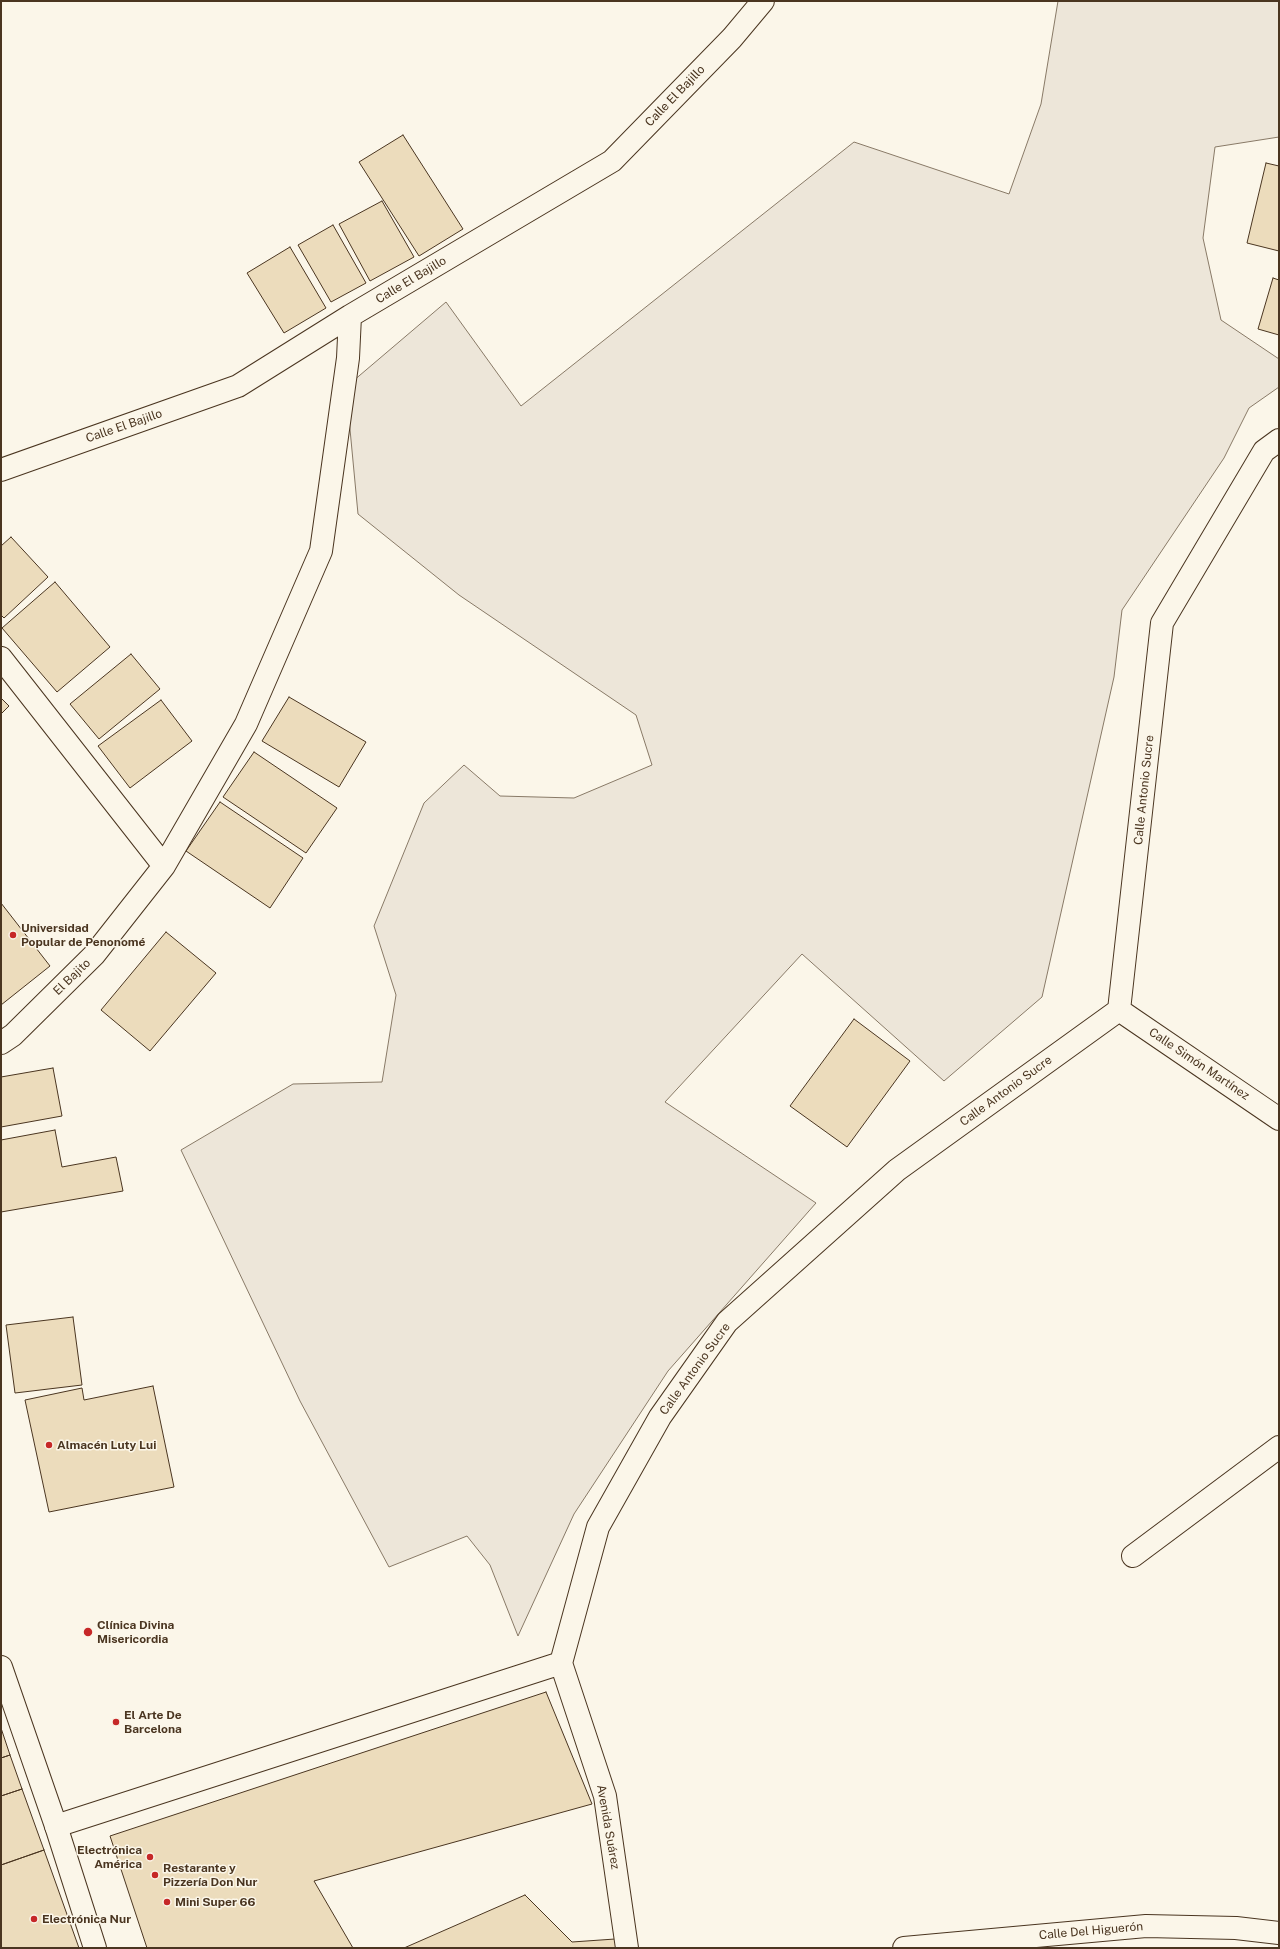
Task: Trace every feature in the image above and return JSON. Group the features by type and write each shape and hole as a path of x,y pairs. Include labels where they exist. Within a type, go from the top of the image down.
{"street":[{"name":"Calle El Bajillo","path":"1,470 238,386 350,316 612,161 732,38 763,1"},
{"name":"El Bajito","path":"1,1043 13,1035 94,955 164,866 246,724 321,551 348,358 350,316"},
{"name":"Calle Antonio Sucre","path":"561,1663 598,1526 660,1417 727,1322 897,1170 1120,1010 1162,623 1264,451 1279,440"},
{"path":"1,658 164,866"},
{"name":"Calle Simón Martínez","path":"1120,1010 1279,1119"},
{"path":"1133,1556 1279,1447"},
{"path":"56,1826 561,1663"},
{"name":"Avenida Suárez","path":"561,1663 605,1796 627,1948"},
{"path":"1,1667 56,1826 95,1948"},
{"name":"Calle Del Higuerón","path":"904,1948 1146,1926 1236,1928 1279,1933"}],"shaded area":[{"path":"1058,1 1279,1 1279,137 1215,147 1203,238 1221,320 1279,359 1279,387 1249,408 1224,458 1122,610 1114,677 1042,997 944,1081 802,954 665,1102 816,1203 668,1371 574,1514 518,1636 490,1565 467,1536 389,1567 300,1401 181,1150 293,1084 382,1082 396,995 374,926 424,803 464,765 500,796 574,798 652,765 636,715 459,595 358,514 346,387 446,302 521,406 854,142 1009,194 1041,104"}],"building":[{"path":"403,135 463,229 419,256 359,162"},
{"path":"1266,163 1279,166 1279,251 1247,243"},
{"path":"382,201 414,257 370,281 339,224"},
{"path":"333,225 366,283 331,302 298,245"},
{"path":"290,247 326,308 284,333 247,273"},
{"path":"1273,278 1279,280 1279,335 1258,329"},
{"path":"11,537 48,577 4,618 1,615 1,546"},
{"path":"55,582 110,647 57,692 2,628"},
{"path":"131,654 160,689 99,739 70,704"},
{"path":"289,697 366,742 339,787 262,741"},
{"path":"1,698 9,706 1,714"},
{"path":"161,700 192,741 130,788 98,746"},
{"path":"254,752 337,808 306,853 223,797"},
{"path":"220,802 303,858 270,908 186,851"},
{"name":"Universidad Popular de Penonomé","path":"1,903 50,966 1,1005"},
{"path":"166,932 216,973 150,1051 101,1010"},
{"path":"854,1019 910,1061 847,1147 790,1106"},
{"path":"53,1068 62,1116 1,1127 1,1077"},
{"path":"55,1130 62,1167 116,1157 123,1191 1,1212 1,1140"},
{"path":"73,1317 82,1385 15,1393 6,1325"},
{"path":"153,1386 174,1487 49,1512 25,1400 82,1388 84,1400"},
{"path":"546,1692 592,1804 314,1881 353,1948 147,1948 110,1836"},
{"path":"1,1728 10,1755 1,1758"},
{"path":"10,1755 22,1789 1,1796 1,1758"},
{"path":"22,1789 44,1850 1,1865 1,1796"},
{"path":"44,1850 79,1948 1,1948 1,1865"},
{"path":"525,1895 572,1942 615,1939 617,1948 404,1948"}],"place":[{"name":"Universidad Popular de Penonomé","path":"13,935"},
{"name":"Almacén Luty Lui","path":"49,1445"},
{"name":"Clínica Divina Misericordia","path":"88,1632"},
{"name":"El Arte De Barcelona","path":"116,1722"},
{"name":"Electrónica América","path":"150,1857"},
{"name":"Restarante y Pizzería Don Nur","path":"155,1875"},
{"name":"Mini Super 66","path":"167,1902"},
{"name":"Electrónica Nur","path":"34,1919"}]}
